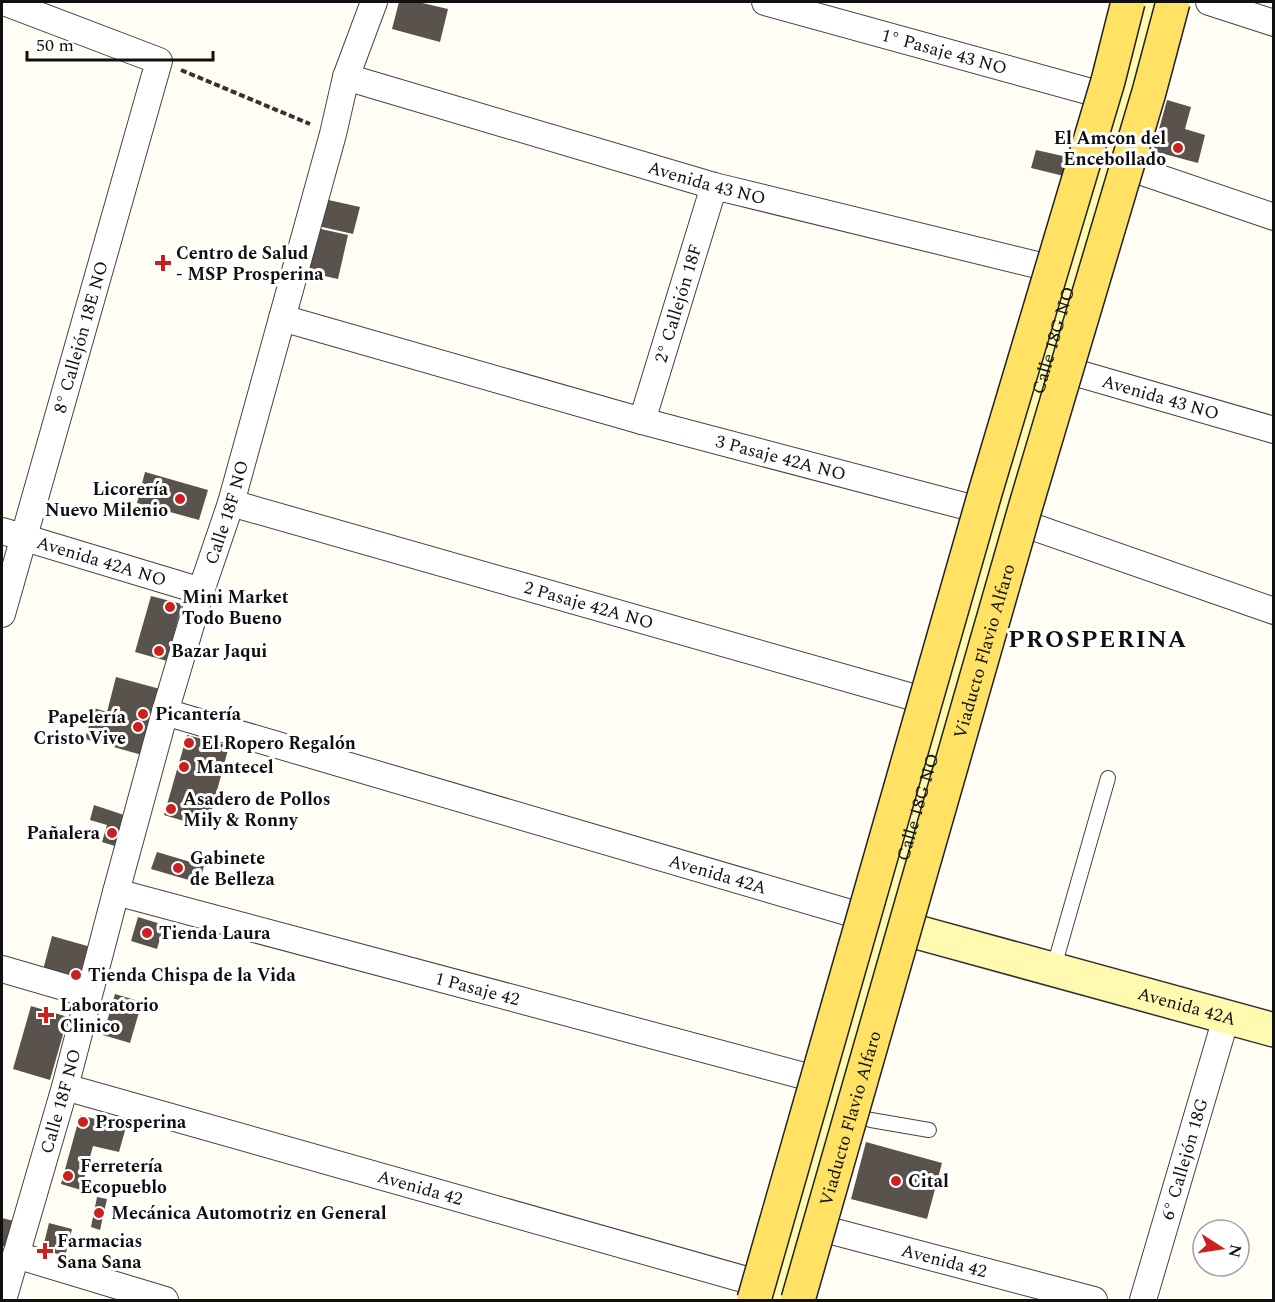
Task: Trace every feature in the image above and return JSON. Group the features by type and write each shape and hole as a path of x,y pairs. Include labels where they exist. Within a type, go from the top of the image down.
{"main road":[{"name":"Viaducto Flavio Alfaro","path":"775,1298 1026,505 1149,92 1150,3"},
{"path":"775,1298 985,493 1105,92 1150,3"}],"street":[{"path":"4,2 159,61"},
{"name":"Calle 18F NO","path":"3,1300 65,1087 165,712 201,591 231,503 333,134 346,77 374,2"},
{"name":"1° Pasaje 43 NO","path":"765,2 1124,101"},
{"path":"1150,3 1184,2"},
{"path":"1209,2 1274,23"},
{"name":"Calle 18G NO","path":"775,1298 795,1221 834,1097 1107,160 1150,3"},
{"name":"8° Callejón 18E NO","path":"2,614 12,534 159,61"},
{"name":"Avenida 43 NO","path":"346,77 714,186 1073,274"},
{"path":"1107,160 1274,218"},
{"name":"2° Callejón 18F","path":"642,421 714,186"},
{"name":"3 Pasaje 42A NO","path":"282,318 642,421 1002,516 1274,611"},
{"name":"Avenida 43 NO","path":"1046,364 1274,430"},
{"name":"2 Pasaje 42A NO","path":"231,503 946,707"},
{"name":"Avenida 42A NO","path":"12,534 201,591"},
{"name":"Avenida 42A","path":"165,712 884,923 1274,1030"},
{"name":"1 Pasaje 42","path":"116,892 834,1097"},
{"path":"2,969 88,994"},
{"name":"6° Callejón 18G","path":"1143,1300 1226,1018"},
{"name":"Avenida 42","path":"65,1087 775,1298"},
{"name":"Avenida 42","path":"795,1221 1094,1300"},
{"path":"16,1255 165,1300"}],"lane":[{"path":"1053,970 1108,778"},
{"path":"834,1097 870,1120 928,1130"}],"path":[{"path":"159,61 333,134"}],"building":[{"path":"399,2 418,2 448,9 440,42 392,29"},
{"path":"1167,100 1191,107 1185,129 1205,135 1198,163 1153,151"},
{"path":"1036,150 1072,158 1068,177 1031,168"},
{"path":"324,199 360,207 353,234 318,226"},
{"path":"312,227 348,235 338,279 302,271"},
{"path":"145,472 208,490 199,520 137,503"},
{"path":"151,596 182,604 167,661 135,652"},
{"path":"116,677 160,689 142,755 85,739 94,708 107,712"},
{"path":"187,735 229,746 207,828 164,815"},
{"name":"Pañalera","path":"94,805 124,815 115,846 102,842 107,825 90,820"},
{"name":"Gabinete de Belleza","path":"157,852 204,866 199,883 151,869"},
{"name":"Tienda Laura","path":"138,917 164,925 157,949 131,941"},
{"path":"52,936 91,947 82,980 43,970"},
{"path":"115,994 142,1002 130,1043 103,1035"},
{"path":"31,1006 68,1017 50,1080 13,1069"},
{"path":"80,1115 126,1127 119,1152 93,1146 81,1190 61,1184"},
{"name":"Cital","path":"866,1142 942,1163 927,1219 851,1199"},
{"name":"Mecánica Automotriz en General","path":"97,1197 107,1199 100,1230 91,1227"},
{"path":"2,1218 14,1221 7,1247 2,1246"},
{"path":"49,1223 72,1229 64,1261 41,1255"}],"place":[{"name":"El Amcon del Encebollado","path":"1178,148"},
{"name":"Centro de Salud - MSP Prosperina","path":"163,263"},
{"name":"Licorería Nuevo Milenio","path":"180,499"},
{"name":"Mini Market Todo Bueno","path":"170,607"},
{"name":"Bazar Jaqui","path":"159,651"},
{"name":"Picantería","path":"143,714"},
{"name":"Papelería Cristo Vive","path":"138,727"},
{"name":"El Ropero Regalón","path":"189,743"},
{"name":"Mantecel","path":"184,767"},
{"name":"Asadero de Pollos Mily & Ronny","path":"171,809"},
{"name":"Pañalera","path":"112,833"},
{"name":"Gabinete de Belleza","path":"178,868"},
{"name":"Tienda Laura","path":"147,933"},
{"name":"Tienda Chispa de la Vida","path":"76,975"},
{"name":"Laboratorio Clinico","path":"46,1015"},
{"name":"Prosperina","path":"83,1122"},
{"name":"Ferretería Ecopueblo","path":"68,1176"},
{"name":"Cital","path":"896,1181"},
{"name":"Mecánica Automotriz en General","path":"99,1213"},
{"name":"Farmacias Sana Sana","path":"45,1251"}],"district":[{"name":"PROSPERINA","path":"1098,639"}]}
